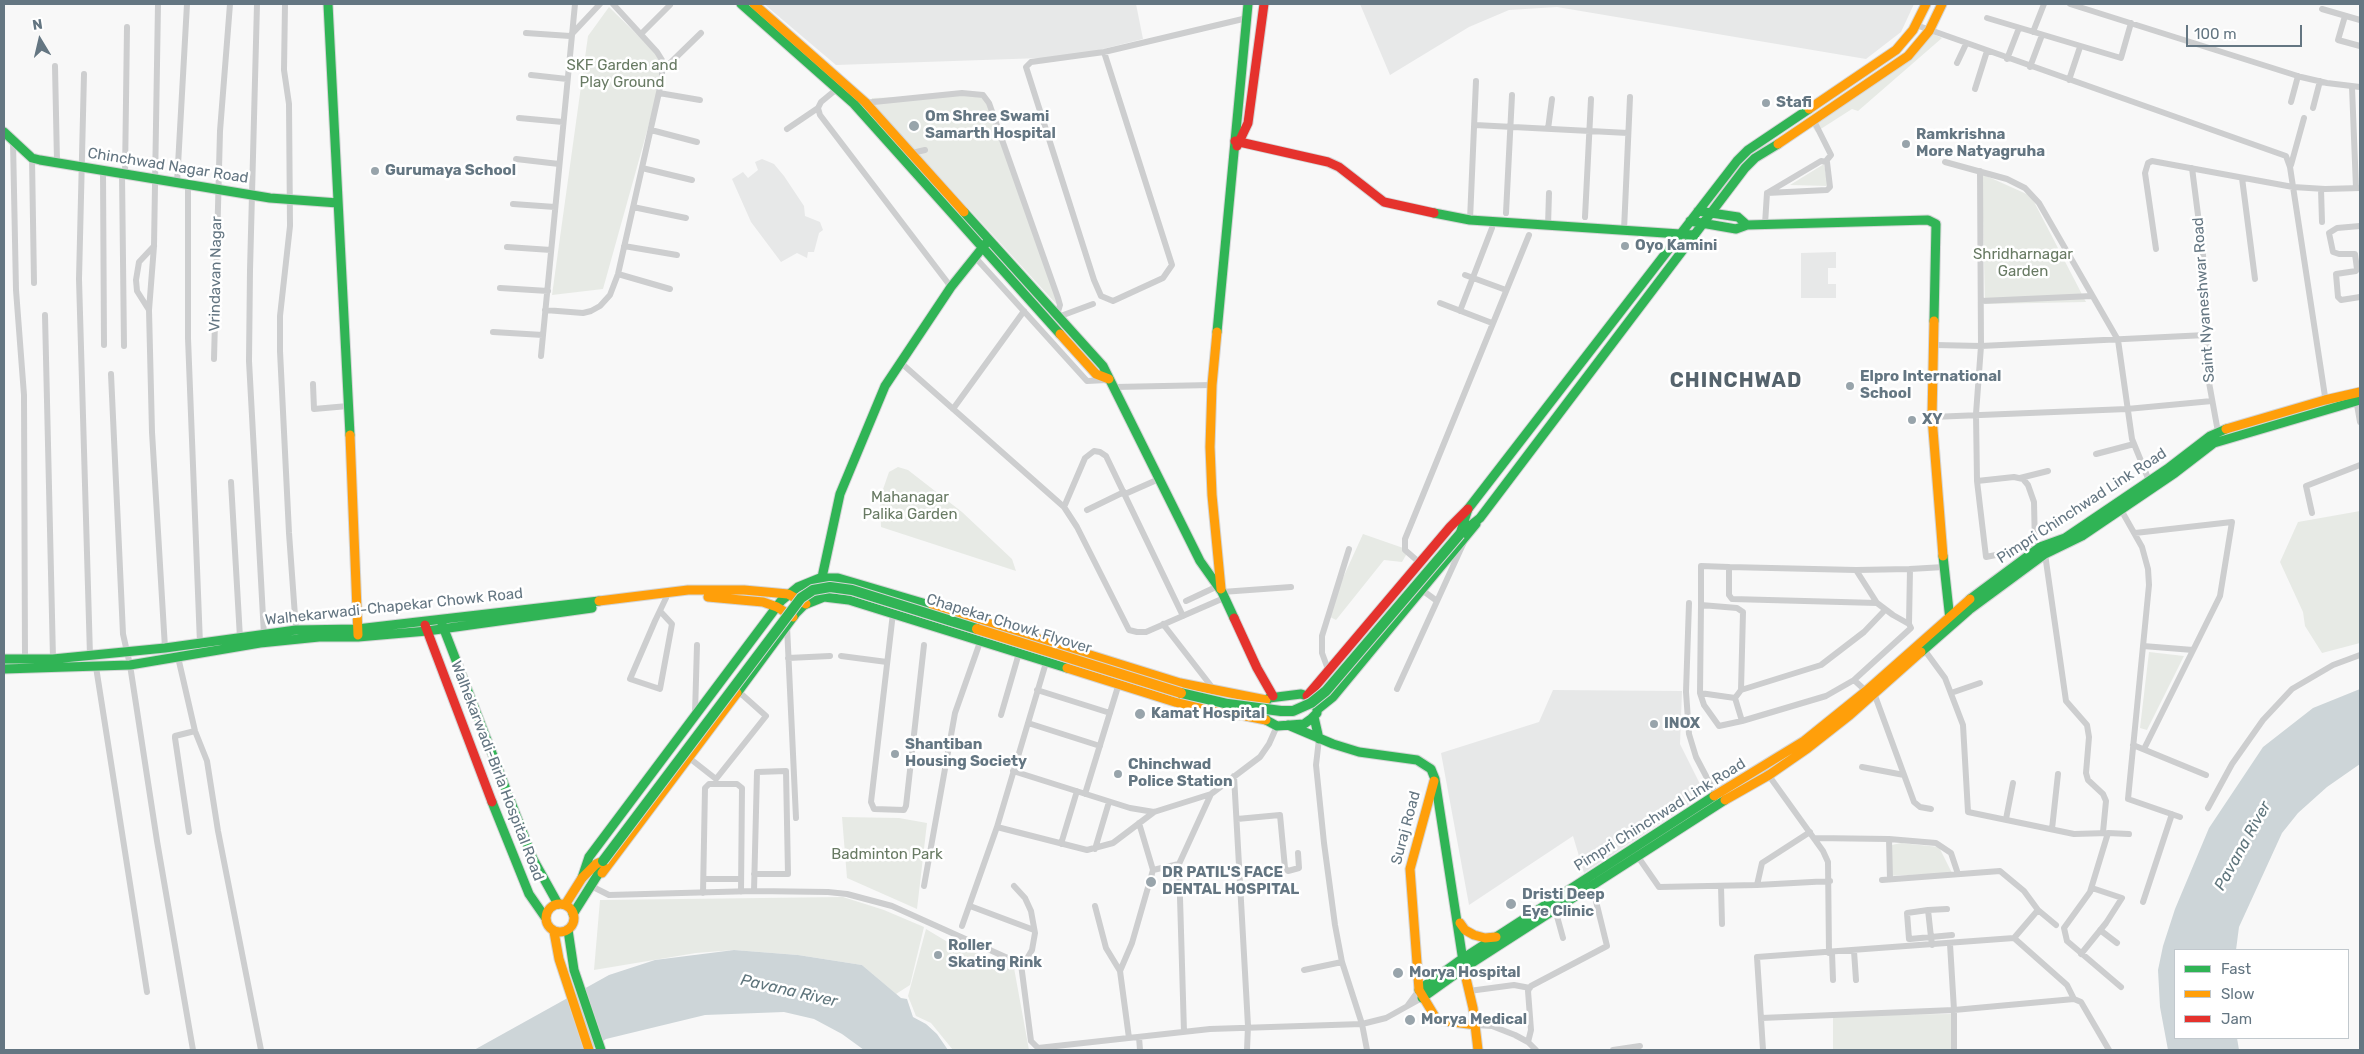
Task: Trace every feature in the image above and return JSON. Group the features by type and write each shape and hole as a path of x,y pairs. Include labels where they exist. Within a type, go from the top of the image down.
{"main road":[{"path":"328,4 357,633"},
{"path":"741,4 838,88 860,103 986,244 1058,316 1102,366 1200,561 1221,592 1270,698"},
{"path":"754,4 912,154 1096,374 1112,383"},
{"path":"1221,592 1212,496 1210,447 1212,384 1248,4"},
{"path":"1236,144 1248,123 1264,4"},
{"path":"1307,696 1468,509 1737,161 1748,150 1896,50 1916,25 1926,4"},
{"name":"Chapekar Chowk Flyover","path":"592,884 603,861 801,598 813,590 830,587 852,590 1177,692 1228,704 1293,711 1310,703 1326,690 1480,518 1745,168 1755,158 1814,121 1908,56 1929,31 1942,4"},
{"path":"4,132 32,158"},
{"path":"1236,144 1328,162 1339,167 1384,202 1397,206 1470,220 1695,235"},
{"name":"Chinchwad Nagar Road","path":"32,158 252,194 338,203"},
{"path":"1698,211 1738,217 1747,225"},
{"path":"1690,221 1736,229 1747,225 1764,224 1933,221 1937,231 1932,417 1944,567 1951,621"},
{"path":"824,597 820,578 840,494 874,409 900,362 951,287 974,256 986,244"},
{"name":"Pimpri Chinchwad Link Road","path":"2151,484 2218,432 2358,396"},
{"name":"Pimpri Chinchwad Link Road","path":"1421,994 1463,964 1718,799 1831,731 1870,692 1921,646 2040,549 2065,538 2223,439 2326,404"},
{"path":"1514,448 1528,456"},
{"name":"Chapekar Chowk Flyover","path":"1462,537 1468,509"},
{"path":"1283,726 1304,724 1333,697 1422,590 1462,537"},
{"path":"589,1050 563,974 554,932 548,927 545,917 551,907 562,905 582,878 589,857 777,607 788,594 820,578 838,578 854,582 986,623 1052,646 1216,692 1270,698 1307,696 1314,700 1319,739"},
{"name":"Walhekarwadi-Chapekar Chowk Road","path":"4,659 53,659 90,656 200,644 296,630 318,633 427,632 442,624 688,590 744,590 788,594"},
{"path":"788,594 806,604"},
{"name":"Walhekarwadi-Chapekar Chowk Road","path":"357,633 423,621 442,624 666,598 716,597 763,602 777,607 790,621"},
{"path":"554,932 568,930 574,924 573,914 592,884 598,880 790,621 806,604 824,597 849,600 1019,653 1047,659 1119,684 1200,708 1266,720 1359,752 1417,760 1431,769 1435,779 1458,920 1463,964 1476,1025 1478,1050"},
{"name":"Walhekarwadi-Birla Hospital Road","path":"423,621 518,869 529,894 545,917"},
{"name":"Walhekarwadi-Birla Hospital Road","path":"442,624 533,859 562,905"},
{"name":"Walhekarwadi-Chapekar Chowk Road","path":"4,669 130,665 318,633"},
{"path":"1266,720 1262,708 1270,698"},
{"name":"Suraj Road","path":"1435,779 1410,870 1421,994 1437,1020 1476,1025"},
{"name":"Pimpri Chinchwad Link Road","path":"1502,939 1555,909 1592,885 1635,853"},
{"name":"Chapekar Chowk Flyover","path":"582,878 596,864 603,861"},
{"path":"562,905 573,914"},
{"path":"1458,920 1465,930 1474,935 1502,939"},
{"path":"568,930 574,970 601,1050"}],"street":[{"path":"158,4 154,246 149,310 152,432 164,648"},
{"path":"177,182 182,65 187,4"},
{"name":"Vrindavan Nagar","path":"214,359 218,189 230,4"},
{"path":"257,4 249,361 264,635"},
{"path":"285,4 284,70 289,104 290,199 288,255 280,316 280,352 296,630"},
{"path":"541,356 570,36 575,4"},
{"path":"570,36 600,4"},
{"path":"545,310 583,313 600,306 610,295 618,274 651,130 663,70 657,52 613,4"},
{"path":"2033,32 2044,4"},
{"path":"2070,4 2298,76 2320,82 2360,87"},
{"path":"641,34 670,6"},
{"path":"2322,9 2360,20"},
{"path":"2345,16 2338,40 2360,46"},
{"path":"1104,52 1172,264 1163,278 1113,301 1101,296 1094,280 1026,72 1026,67 1032,62 1104,52 1247,18"},
{"path":"1987,18 2121,58 2131,23"},
{"path":"1916,25 2030,67 2282,153 2286,156 2290,167 2326,404"},
{"path":"124,346 124,174 127,26"},
{"path":"2008,59 2019,28"},
{"path":"526,33 570,36"},
{"path":"663,70 701,33"},
{"path":"2030,67 2042,35"},
{"path":"1957,63 1966,44"},
{"path":"2069,80 2080,47"},
{"path":"1974,89 1987,51"},
{"path":"55,66 57,162"},
{"path":"84,74 79,279 90,656"},
{"path":"531,75 567,79"},
{"path":"2291,102 2298,76"},
{"path":"1470,220 1476,81"},
{"path":"2313,108 2320,82"},
{"path":"2156,249 2146,168 2148,163 2159,161 2293,187 2322,189 2358,188 2352,87"},
{"path":"838,88 820,102 818,108 820,116 951,287"},
{"path":"860,103 972,92 983,95 987,99 1058,298 1060,305 1058,316 1094,304"},
{"path":"659,93 700,100"},
{"path":"1506,213 1512,95"},
{"path":"1624,230 1630,97"},
{"path":"1548,128 1552,99"},
{"path":"1585,217 1591,99"},
{"path":"787,129 818,108"},
{"path":"519,118 563,122"},
{"path":"2290,167 2304,118"},
{"path":"1767,192 1821,161 1826,161 1831,155 1814,121"},
{"path":"1474,125 1628,133"},
{"path":"651,130 698,142"},
{"path":"13,141 16,290 24,395 25,659"},
{"path":"912,154 925,150"},
{"path":"32,158 34,283"},
{"path":"516,159 559,164"},
{"path":"1767,192 1827,190 1830,187 1826,161"},
{"path":"1945,162 2007,179 2034,195 2118,340 2127,409 2134,444 2151,484"},
{"path":"642,168 692,180"},
{"name":"Saint Nyaneshwar Road","path":"2192,168 2203,254 2206,335 2212,402 2218,432"},
{"path":"103,171 104,345"},
{"path":"1980,171 1982,346 1976,414 1977,481 1986,557 2040,549"},
{"path":"2242,178 2256,279"},
{"path":"188,184 188,338 200,644"},
{"path":"2322,189 2322,222"},
{"path":"1764,224 1767,192"},
{"path":"1548,226 1549,193"},
{"path":"513,204 555,207"},
{"path":"633,207 686,218"},
{"path":"2360,226 2337,228 2329,233 2334,252 2339,254 2355,254 2357,268 2356,271 2336,274 2338,297 2341,300 2360,298"},
{"path":"1460,311 1492,228"},
{"path":"1420,563 1405,550 1405,539 1529,235"},
{"path":"149,310 137,291 136,276 139,262 154,246"},
{"path":"624,246 677,255"},
{"path":"507,247 551,250"},
{"path":"974,256 1087,381 1212,384"},
{"path":"618,274 670,288"},
{"path":"1465,275 1506,290"},
{"path":"500,288 548,291"},
{"path":"1981,301 2092,296"},
{"path":"1440,303 1492,323"},
{"path":"953,410 1024,311"},
{"path":"45,315 53,659"},
{"path":"493,332 543,335"},
{"path":"1935,345 1982,346 2206,335"},
{"path":"900,362 1064,507 1078,527 1130,630 1146,632 1183,616 1221,592"},
{"path":"111,374 121,612 157,841 193,1050"},
{"path":"313,384 314,409 348,406"},
{"path":"2358,396 2360,422"},
{"path":"1932,417 2127,409 2212,402"},
{"path":"2096,454 2134,444"},
{"path":"1064,507 1085,458 1094,451 1106,456 1183,616"},
{"path":"2312,513 2306,486 2360,465"},
{"path":"1977,481 2020,478 2048,471"},
{"path":"2020,478 2028,484 2034,502 2040,549 2066,701 2083,718 2087,725 2089,737 2086,773 2088,780 2103,794 2106,800 2106,832 2092,888 2064,928 2067,941 2122,987"},
{"path":"1087,510 1158,479"},
{"path":"231,482 240,638"},
{"path":"2119,505 2135,533 2145,558 2149,585 2128,800 2180,817"},
{"path":"2135,533 2232,522 2220,596 2144,749"},
{"path":"1397,688 1437,601 1462,537"},
{"path":"1329,672 1322,653 1322,636 1349,549"},
{"path":"1910,569 1909,624 1911,628 1854,680 1826,696 1719,726 1704,705 1700,692 1701,566 1856,570 1944,567"},
{"path":"1729,567 1728,596 1732,599 1877,603"},
{"path":"1856,570 1877,603 1909,624"},
{"path":"1186,601 1221,592 1291,587"},
{"path":"1422,590 1437,601"},
{"path":"660,611 672,624 660,689 630,679 660,611 666,598"},
{"path":"1689,602 1686,692 1688,734 1696,757 1718,799"},
{"path":"1701,605 1737,608 1743,612 1741,690 1735,698"},
{"path":"1741,690 1821,665 1864,632 1885,610"},
{"path":"893,613 870,802 874,809 904,810 906,806 924,645"},
{"path":"790,621 788,658 796,818"},
{"path":"924,886 955,713 986,623"},
{"path":"1163,624 1216,692"},
{"path":"695,716 697,645"},
{"path":"962,926 997,827 1047,659 1054,655 1052,646"},
{"path":"1921,646 1945,678 1963,724 1968,812 2074,834 2106,832 2129,834"},
{"path":"2143,646 2193,650"},
{"path":"1001,714 1019,653"},
{"path":"2208,808 2232,764 2263,720 2292,689 2333,665 2360,655"},
{"path":"788,658 830,656"},
{"path":"841,656 887,662"},
{"path":"178,657 195,731 207,761 218,831 261,1050"},
{"path":"1085,794 1124,666"},
{"path":"96,667 147,992"},
{"path":"1854,680 1870,692 1916,805 1931,809"},
{"path":"1951,693 1980,683"},
{"path":"1037,690 1110,713"},
{"path":"688,757 716,779 766,716 738,691"},
{"path":"1700,692 1735,698"},
{"path":"1735,698 1742,721"},
{"path":"1028,723 1100,746"},
{"path":"997,827 1087,850 1113,843 1154,812 1212,794 1260,757 1283,726"},
{"path":"189,832 175,738 179,734 195,731"},
{"path":"1319,739 1316,764 1324,843 1342,962 1362,1024 1367,1050"},
{"path":"2133,745 2206,775"},
{"path":"1862,767 1904,775"},
{"path":"592,884 609,895 754,891 754,874 757,772 786,771 788,874 754,874"},
{"path":"1013,771 1109,802 1154,812"},
{"path":"1766,771 1810,832 1828,862 1833,980"},
{"path":"2052,829 2058,774"},
{"path":"1234,776 1248,1026 1247,1050"},
{"path":"2006,819 2013,783"},
{"path":"703,893 705,788 709,784 738,784 742,788 741,892"},
{"path":"1061,844 1077,792"},
{"path":"1184,1032 1178,864 1212,794"},
{"path":"1095,849 1109,802"},
{"path":"2143,902 2172,814"},
{"path":"1237,818 1280,815 1285,868 1288,871 1300,868 1298,853"},
{"path":"1120,971 1132,943 1153,870 1139,823"},
{"path":"1757,886 1762,863 1810,832"},
{"path":"1814,838 1889,839 1936,843 1951,853 1958,874"},
{"path":"1889,839 1890,879"},
{"path":"1635,853 1658,887 1757,886 1830,881"},
{"path":"1153,870 1178,864"},
{"path":"1882,880 2000,871 2024,891 2038,910 2056,925"},
{"path":"704,880 741,879"},
{"path":"1469,991 1514,985 1530,988 1607,946 1592,885"},
{"path":"1014,886 1025,898 1031,911 1034,930 1032,950 1028,957"},
{"path":"1721,886 1722,924"},
{"path":"2081,954 2122,898 2092,888"},
{"name":"Pimpri Chinchwad Link Road","path":"754,891 828,892 873,900 912,914 1020,964 1032,1044 1041,1048 1062,1048 1129,1038 1248,1026 1362,1024 1386,1018 1407,1006 1421,994"},
{"path":"970,906 1034,930"},
{"path":"1095,906 1106,948 1120,971 1129,1038"},
{"path":"1555,909 1563,938"},
{"path":"1947,909 1906,914 1908,936 1910,939 1952,935"},
{"path":"1928,910 1932,945"},
{"path":"1763,1050 1757,957 2014,938 2038,910"},
{"path":"2100,930 2117,943"},
{"path":"2014,938 2067,985 2074,999"},
{"path":"1950,944 1954,1010 1954,1050"},
{"path":"1854,951 1856,980"},
{"path":"1304,970 1342,962"},
{"path":"1528,1042 1531,1030 1528,991 1530,988"},
{"path":"1761,1018 1954,1010 2074,999 2082,1002 2109,1050"},
{"path":"1476,1025 1492,1026 1528,1042 1536,1050"},
{"path":"1139,1037 1140,1050"},
{"path":"1613,1050 1640,1046"}],"shaded area":[{"path":"764,4 1136,4 1143,39 1071,57 836,65"},
{"path":"1360,4 1914,4 1901,32 1866,59 1557,7 1509,10 1469,27 1390,75"},
{"path":"762,159 774,164 784,176 804,206 805,216 820,222 823,230 819,233 814,252 808,252 807,258 797,253 781,262 751,222 732,179 743,172 748,178 758,170 755,162"},
{"path":"1836,252 1836,268 1828,268 1828,284 1836,284 1836,298 1801,298 1801,253"},
{"path":"1553,690 1682,691 1680,744 1705,794 1584,873 1573,836 1469,905 1441,753 1539,722"}],"green space":[{"name":"SKF Garden and Play Ground","path":"609,7 666,63 603,289 552,295 588,36"},
{"path":"1929,32 1942,38 1858,111 1852,109 1816,132 1811,125 1909,58"},
{"path":"984,95 1059,307 871,102 872,98"},
{"path":"1824,164 1828,186 1790,185"},
{"name":"Shridharnagar Garden","path":"1982,174 2031,196 2086,302 1985,304"},
{"name":"Mahanagar Palika Garden","path":"898,467 908,470 962,512 1012,559 1016,571 881,527 880,498 889,472"},
{"path":"2360,511 2360,643 2322,653 2305,626 2303,612 2280,562 2298,522"},
{"path":"1363,534 1409,550 1402,562 1384,560 1336,620 1326,615"},
{"path":"2149,652 2184,656 2147,730 2140,728"},
{"name":"Badminton Park","path":"842,817 899,818 927,823 917,909 847,878"},
{"path":"1901,843 1939,847 1952,873 1887,876 1887,846"},
{"path":"843,897 884,910 924,927 910,985 896,994 862,965 798,955 734,950 696,953 594,970 600,900"},
{"path":"926,929 946,941 1014,968 1029,1050 953,1050 931,1023 916,1016 908,996"},
{"path":"1954,1014 1954,1050 1833,1050 1833,1015"}],"water":[{"name":"Pavana River","path":"2360,689 2360,764 2327,787 2298,813 2282,833 2239,927 2236,949 2174,949 2174,1039 2237,1039 2239,1050 2168,1050 2160,1007 2158,970 2163,946 2175,909 2209,828 2263,747 2313,708"},
{"name":"Pavana River","path":"734,950 798,955 862,965 901,998 907,999 913,1017 926,1024 937,1034 948,1050 864,1050 842,1034 814,1019 784,1012 705,1015 606,1039 589,1050 474,1050 609,975 655,960"}],"traffic: fast":[{"path":"328,4 350,435"},
{"path":"741,4 854,104 1060,334"},
{"path":"1217,332 1248,4"},
{"path":"1460,534 1468,509 1737,161 1748,150 1809,109"},
{"path":"4,132 32,158 40,160 270,198 338,203"},
{"path":"1460,534 1480,518 1745,168 1755,158 1778,144"},
{"path":"1698,211 1738,217 1747,225"},
{"path":"964,212 1103,366 1200,561 1222,592 1234,618"},
{"path":"1434,213 1470,220 1695,235"},
{"path":"1690,221 1736,229 1747,225 1928,220 1936,224 1934,321"},
{"path":"821,582 840,494 885,386 951,287 987,242"},
{"path":"1921,652 1969,610 2045,554 2082,536 2175,473 2214,443 2360,400"},
{"path":"1970,599 2040,547 2065,538 2167,469 2210,436 2226,429"},
{"path":"1318,709 1333,697 1476,524"},
{"path":"1181,693 1228,704 1281,711 1293,711 1311,703 1326,691 1460,534"},
{"path":"1943,556 1950,620"},
{"path":"582,878 589,857 781,601 798,587 820,578 838,578 933,606"},
{"path":"603,861 801,598 813,590 830,587 852,590 977,629"},
{"path":"737,693 796,613 804,605 824,597 849,600 1067,668"},
{"path":"4,659 53,659 165,648 296,630 357,629 599,601"},
{"path":"4,669 130,665 260,643 319,637 358,637 427,631 592,608"},
{"path":"442,624 533,859 558,904"},
{"path":"1301,694 1310,697 1317,705 1317,713 1311,719 1304,724 1277,726 1266,720 1262,708 1269,698 1301,694"},
{"path":"1314,717 1319,739"},
{"path":"1288,725 1333,744 1359,752 1417,760 1431,769 1435,779 1465,974"},
{"path":"1419,990 1462,959 1714,796"},
{"path":"1422,998 1464,968 1725,800"},
{"path":"492,802 529,894 545,917"},
{"path":"573,914 602,868 603,861"},
{"path":"568,930 574,970 601,1050"}],"traffic: slow":[{"path":"754,4 865,102 964,212"},
{"path":"1809,109 1896,50 1913,30 1926,4"},
{"path":"1778,144 1908,56 1929,31 1942,4"},
{"path":"1934,321 1932,417 1943,556"},
{"path":"1217,332 1212,385 1210,447 1212,495 1221,589"},
{"path":"1060,334 1096,374 1109,379"},
{"path":"2226,429 2325,400 2360,392"},
{"path":"350,435 358,635"},
{"path":"599,601 688,590 744,590 788,594 806,604"},
{"path":"708,597 763,602 777,607 793,617"},
{"path":"1714,796 1804,741 1866,691 1970,599"},
{"path":"933,606 1180,683 1266,700"},
{"path":"977,629 1181,693"},
{"path":"1725,800 1769,775 1808,748 1850,715 1921,652"},
{"path":"1067,668 1175,702 1266,720"},
{"path":"602,873 737,693"},
{"path":"1434,781 1410,869 1419,990 1437,1020 1476,1025"},
{"path":"565,905 582,878 596,864 603,861"},
{"path":"560,904 570,908 574,918 570,928 560,932 550,928 546,918 550,908 560,904"},
{"path":"1460,923 1465,930 1474,935 1485,938 1496,937"},
{"path":"554,932 559,959 589,1050"},
{"path":"1465,974 1473,1008 1478,1050"}],"traffic: jam":[{"path":"1237,146 1248,123 1264,4"},
{"path":"1235,141 1328,162 1339,167 1384,202 1434,213"},
{"path":"1307,696 1450,527 1468,509"},
{"path":"1234,618 1257,668 1273,696"},
{"path":"425,625 492,802"}],"place":[{"name":"Stafi","path":"1766,103"},
{"name":"Om Shree Swami Samarth Hospital","path":"914,126"},
{"name":"Ramkrishna More Natyagruha","path":"1906,144"},
{"name":"Gurumaya School","path":"375,171"},
{"name":"Oyo Kamini","path":"1625,246"},
{"name":"Elpro International School","path":"1850,386"},
{"name":"XY","path":"1912,420"},
{"name":"Kamat Hospital","path":"1140,714"},
{"name":"INOX","path":"1654,724"},
{"name":"Shantiban Housing Society","path":"895,754"},
{"name":"Chinchwad Police Station","path":"1118,774"},
{"name":"DR PATIL'S FACE DENTAL HOSPITAL","path":"1151,882"},
{"name":"Dristi Deep Eye Clinic","path":"1511,904"},
{"name":"Roller Skating Rink","path":"938,955"},
{"name":"Morya Hospital","path":"1398,973"},
{"name":"Morya Medical","path":"1410,1020"}],"district":[{"name":"CHINCHWAD","path":"1736,381"}]}
